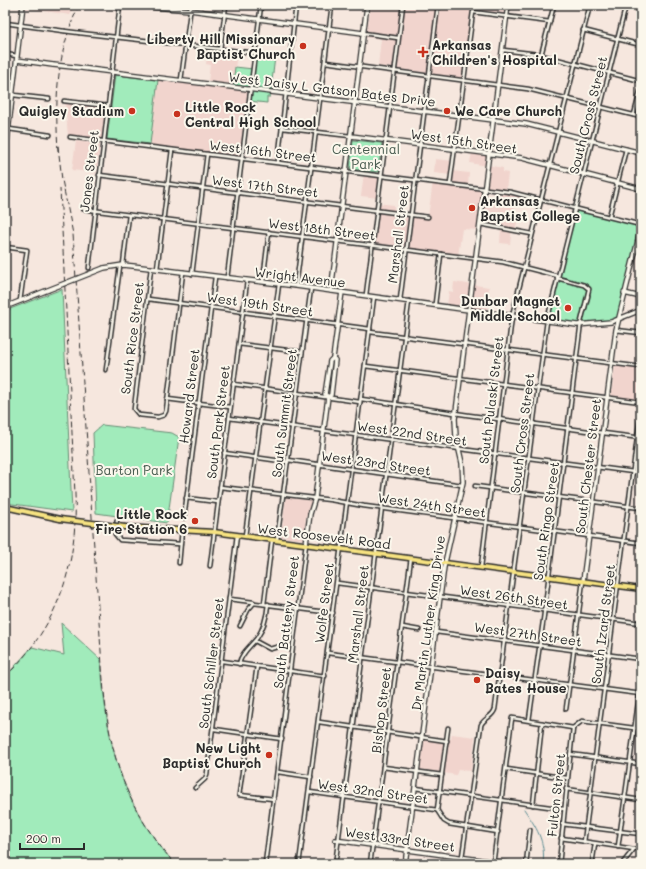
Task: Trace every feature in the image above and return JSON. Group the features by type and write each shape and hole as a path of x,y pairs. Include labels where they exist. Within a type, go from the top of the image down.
{"main road":[{"name":"West Roosevelt Road","path":"5,507 60,519 125,527 214,532 641,589"}],"street":[{"path":"5,158 18,58 23,5"},
{"name":"Jones Street","path":"88,268 120,5"},
{"path":"127,5 156,6 259,18 398,38"},
{"path":"181,80 191,5"},
{"path":"220,49 226,5"},
{"path":"227,278 261,5"},
{"path":"278,162 296,5"},
{"path":"296,286 332,5"},
{"path":"331,290 356,102 367,5"},
{"path":"366,295 403,5"},
{"name":"Marshall Street","path":"400,300 438,5"},
{"name":"Dr Martin Luther King Drive","path":"405,864 445,562 462,485 463,467 455,428 456,413 468,309 476,259 508,5"},
{"path":"541,56 554,5"},
{"name":"South Pulaski Street","path":"481,567 512,316 540,199 550,166 590,5"},
{"path":"626,5 641,9"},
{"name":"South Cross Street","path":"461,864 481,725 484,720 495,712 547,321 574,208 626,5"},
{"path":"450,184 473,12 507,15 550,22"},
{"path":"5,23 255,53"},
{"path":"584,30 641,45"},
{"path":"503,50 541,56 641,81"},
{"path":"5,54 18,58"},
{"name":"West Daisy L Gatson Bates Drive","path":"18,58 73,67 530,124 641,153"},
{"path":"325,62 534,90 641,117"},
{"path":"5,80 15,81"},
{"path":"634,115 641,88"},
{"path":"13,95 49,99"},
{"path":"64,101 108,106"},
{"path":"5,108 11,109"},
{"name":"West 15th Street","path":"282,128 522,158 641,189"},
{"path":"9,129 50,135"},
{"name":"West 16th Street","path":"70,137 515,192 641,225"},
{"path":"608,217 626,149"},
{"name":"South Rice Street","path":"157,269 172,150"},
{"path":"192,274 207,154"},
{"name":"West 17th Street","path":"99,175 428,217"},
{"name":"West 18th Street","path":"83,209 503,262 587,286 589,289 588,296"},
{"path":"106,370 129,215"},
{"path":"480,224 532,234"},
{"name":"South Chester Street","path":"566,709 616,330 641,228"},
{"path":"263,281 269,232"},
{"path":"5,247 27,250 20,301"},
{"path":"435,304 441,254"},
{"name":"Wright Avenue","path":"5,307 104,268 121,265 247,281 263,281 581,325 599,324 618,320 641,310"},
{"name":"South Rice Street","path":"152,268 134,411 139,415 158,417 163,416 166,411 167,399"},
{"path":"183,272 167,399 230,407"},
{"name":"Howard Street","path":"184,518 215,277"},
{"name":"South Park Street","path":"210,566 247,281"},
{"path":"245,536 279,284"},
{"name":"South Summit Street","path":"277,540 311,288"},
{"path":"338,325 342,292"},
{"path":"624,293 641,298"},
{"name":"Wolfe Street","path":"299,864 319,722 374,296"},
{"name":"South Ringo Street","path":"528,720 540,645 581,325 588,296"},
{"name":"West 19th Street","path":"148,299 338,325 464,345 641,367"},
{"name":"Marshall Street","path":"336,858 337,840 409,301"},
{"name":"South Battery Street","path":"265,864 310,514 315,498 328,397 331,396 335,360 333,358 338,325"},
{"path":"616,330 641,333"},
{"path":"239,344 302,352"},
{"path":"365,366 641,402"},
{"path":"233,384 328,397 396,404 498,420 639,437"},
{"name":"South Izard Street","path":"584,842 619,586 623,541 639,437 641,409"},
{"name":"West 22nd Street","path":"229,418 641,473"},
{"name":"West 23rd Street","path":"224,453 387,473 462,485"},
{"path":"475,486 641,508"},
{"name":"West 24th Street","path":"220,487 315,498 382,509 641,543"},
{"path":"186,498 218,502"},
{"path":"117,520 115,534 120,540 180,544"},
{"path":"179,563 182,530"},
{"name":"South Schiller Street","path":"196,788 206,778 214,729 237,535"},
{"path":"264,604 272,540"},
{"name":"Bishop Street","path":"370,864 411,558"},
{"name":"West 26th Street","path":"337,583 641,623"},
{"path":"229,599 333,613"},
{"path":"240,626 254,602"},
{"path":"239,664 242,655 255,641 264,625 268,604"},
{"path":"402,627 419,630"},
{"name":"West 27th Street","path":"436,632 641,659"},
{"path":"255,641 270,649 277,647"},
{"path":"328,653 640,694"},
{"path":"222,661 325,676"},
{"path":"257,666 239,795 274,799"},
{"path":"618,847 641,682"},
{"path":"493,863 512,718 573,728 581,721 641,729"},
{"path":"319,722 447,741"},
{"path":"533,805 542,723"},
{"path":"438,810 448,728"},
{"name":"Fulton Street","path":"559,864 573,728"},
{"path":"214,729 282,739"},
{"path":"570,754 641,764"},
{"path":"383,767 442,775"},
{"path":"506,769 567,778"},
{"path":"278,772 311,777"},
{"path":"415,788 564,809"},
{"path":"566,789 641,800"},
{"name":"West 32nd Street","path":"309,792 438,810 446,823 498,832"},
{"path":"562,824 641,834"},
{"path":"526,864 530,830"},
{"path":"561,838 634,849 622,864"},
{"name":"West 33rd Street","path":"337,840 493,863 510,864"},
{"path":"592,864 595,844"}],"shaded area":[{"path":"6,5 75,5 70,15"},
{"name":"Arkansas Children's Hospital","path":"371,5 505,5 504,13 471,10 462,78 378,66 381,39 366,37"},
{"name":"Little Rock Central High School","path":"208,49 237,53 233,84 208,82 210,65 206,64"},
{"name":"Little Rock Central High School","path":"114,74 248,90 240,156 106,140"},
{"path":"65,103 106,108 102,139 68,136"},
{"path":"76,141 100,144 96,173 72,170"},
{"name":"Arkansas Baptist College","path":"472,152 489,154 487,165 503,168 503,172 508,173 506,191 523,194 520,206 515,205 514,214 519,216 515,230 512,229 510,244 500,243 501,227 480,224 479,230 462,229 458,256 372,245 377,203 394,205 394,212 428,217 433,181 450,183 451,175 434,173 435,159 453,161 452,171 469,173 468,186 484,188 487,166 470,163","holes":["485,188 501,190 500,200 483,198"]},
{"path":"364,173 381,176 378,198 361,196"},
{"path":"454,282 489,287 486,312 447,306 449,291 453,292"},
{"path":"615,365 641,369 640,400 611,396"},
{"path":"286,497 313,501 306,516 304,540 281,537"},
{"path":"452,734 475,737 471,771 458,770 456,775 420,769 425,736 451,739"}],"green space":[{"path":"255,55 275,57 270,97 267,97 267,103 249,101 250,88 233,86 235,67 253,69"},
{"name":"Quigley Stadium","path":"115,75 158,80 150,144 107,139"},
{"name":"Centennial Park","path":"353,140 382,143 378,172 350,169"},
{"path":"574,209 641,225 618,320 581,325 547,321"},
{"path":"62,289 72,512 5,503 5,311"},
{"name":"Barton Park","path":"102,425 172,433 179,437 167,523 96,513 93,433"},
{"path":"61,623 101,660 107,717 119,769 128,793 141,817 156,840 175,864 5,864 5,681 7,675 32,647 64,655"}],"waterway":[{"path":"524,809 539,835 543,848 543,864"}],"railway":[{"path":"58,151 57,94 61,59 71,23 79,5"},
{"path":"58,146 62,180 73,234 104,695 108,722 113,748 129,796 142,819 175,864"},
{"path":"5,677 39,637 51,616 61,593 73,546 75,494 60,189"}],"place":[{"name":"Liberty Hill Missionary Baptist Church","path":"303,46"},
{"name":"Arkansas Children's Hospital","path":"423,52"},
{"name":"Quigley Stadium","path":"132,111"},
{"name":"We Care Church","path":"447,111"},
{"name":"Little Rock Central High School","path":"177,114"},
{"name":"Arkansas Baptist College","path":"472,208"},
{"name":"Dunbar Magnet Middle School","path":"568,308"},
{"name":"Little Rock Fire Station 6","path":"195,521"},
{"name":"Daisy Bates House","path":"477,680"},
{"name":"New Light Baptist Church","path":"269,755"}]}
